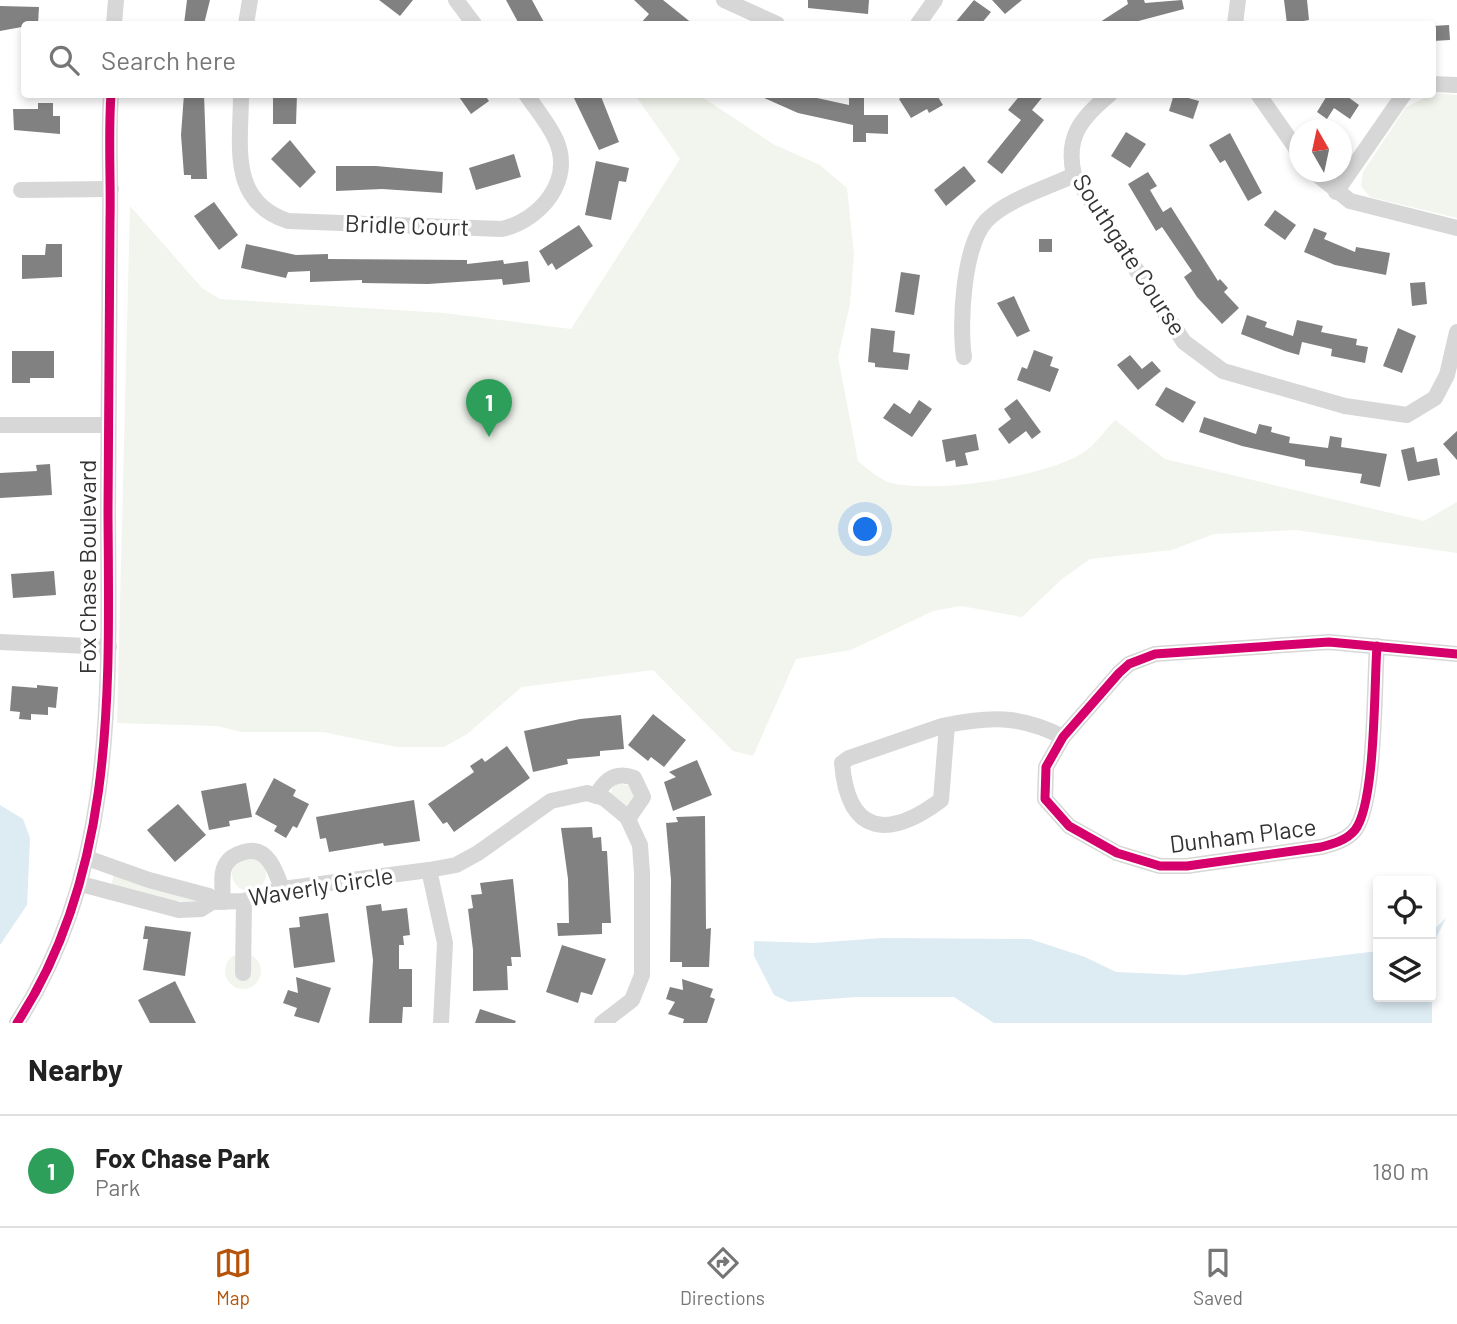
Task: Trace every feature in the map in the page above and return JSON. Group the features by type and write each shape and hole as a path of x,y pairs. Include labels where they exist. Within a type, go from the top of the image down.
{"street":[{"path":"114,21 116,0"},
{"path":"246,21 250,0"},
{"path":"456,0 472,21"},
{"path":"723,0 770,21"},
{"path":"920,21 935,0"},
{"path":"1235,21 1238,0"},
{"path":"1436,84 1457,85"},
{"name":"Fox Chase Boulevard","path":"17,1023 50,965 81,884 105,755 109,647 111,98"},
{"name":"Bridle Court","path":"242,98 242,175 253,198 274,216 288,221 487,229 516,226 530,219 544,207 559,177 561,158 556,141 529,98"},
{"name":"Southgate Course","path":"1106,98 1076,128 1070,160 1074,175 1184,342 1223,371 1345,406 1407,415 1435,398 1447,375 1457,332"},
{"path":"1261,98 1289,138"},
{"path":"1336,191 1401,98"},
{"path":"964,357 960,330 973,243 980,229 988,219 1004,208 1074,175"},
{"path":"1326,182 1336,191 1369,208 1457,228"},
{"path":"21,190 111,189"},
{"path":"0,425 108,425"},
{"path":"0,642 109,647"},
{"name":"Dunham Place","path":"1377,646 1364,812 1355,831 1340,841 1321,847 1186,866 1160,866 1117,853 1069,826 1045,799 1046,767 1063,737 1119,673 1129,664 1155,654 1329,642 1377,646 1457,654"},
{"path":"947,725 941,800 932,808 889,824 872,825 858,815 842,763 947,725 1021,720 1035,723 1063,737"},
{"path":"602,1023 632,1000 642,975 642,873 639,845 628,819 618,808 596,796 609,778 623,774 634,778 643,797 628,819"},
{"name":"Waverly Circle","path":"81,884 179,910 201,909 217,902 244,901 282,889 456,864 478,853 551,801 569,795 596,796"},
{"path":"217,902 226,864 234,855 248,850 261,853 271,860 282,889"},
{"name":"Waverly Circle","path":"87,858 149,880 198,891 217,902"},
{"name":"Waverly Circle","path":"429,870 445,943 442,1023"},
{"path":"243,973 244,901"}],"shaded area":[{"path":"1436,93 1457,95 1457,218 1370,197 1361,186 1363,172 1406,107 1425,98 1436,98"},
{"path":"637,98 704,98 773,144 820,165 847,188 854,254 850,304 838,357 858,461 884,480 907,485 958,485 1041,470 1086,451 1115,420 1165,459 1424,521 1457,502 1457,553 1296,530 1214,534 1172,550 1090,559 1062,579 1022,617 961,606 933,611 851,650 796,659 753,756 733,751 653,670 522,687 467,734 444,747 396,747 323,732 241,732 217,726 117,723 130,206 202,288 220,299 444,313 571,329 680,159"},
{"path":"617,783 631,786 635,796 629,808 611,794 613,785"},
{"path":"0,805 23,819 30,838 27,905 0,945"},
{"path":"249,857 261,862 266,874 261,886 249,891 237,886 232,874 237,862"},
{"path":"114,875 193,895 198,901 166,901 111,885"},
{"path":"1446,918 1436,938 1436,927"},
{"path":"882,938 1030,939 1085,957 1116,972 1184,975 1373,952 1373,1002 1432,1002 1432,1023 994,1023 954,997 856,997 789,1002 774,995 754,956 754,941 813,943"},
{"path":"243,953 256,958 261,971 256,984 243,989 230,984 225,971 230,958"}],"building":[{"path":"187,0 210,0 205,21 184,21"},
{"path":"379,0 413,0 400,16"},
{"path":"506,0 532,0 543,21 517,21"},
{"path":"634,0 663,0 689,21 643,21 649,14"},
{"path":"808,0 869,0 868,14 808,8"},
{"path":"974,0 991,12 984,21 956,21"},
{"path":"992,0 1022,0 1005,14"},
{"path":"1127,0 1144,0 1145,3 1182,0 1184,9 1138,21 1102,21 1128,4"},
{"path":"1284,0 1307,0 1309,20 1287,21"},
{"path":"0,6 39,7 38,21 21,21 21,27 0,31"},
{"path":"1449,25 1450,40 1436,41 1436,26"},
{"path":"184,98 204,98 207,179 191,179 191,175 184,175 181,135"},
{"path":"273,98 297,98 296,124 273,124"},
{"path":"460,98 487,98 489,101 471,114"},
{"path":"574,98 602,98 619,142 599,150"},
{"path":"764,98 817,98 849,105 849,98 864,98 864,115 888,115 888,134 866,133 866,142 853,142 853,125 798,113"},
{"path":"939,98 943,105 929,113 927,109 911,118 899,99"},
{"path":"1018,98 1042,98 1032,110 1044,120 1002,174 987,162 1021,120 1008,110"},
{"path":"1173,98 1199,101 1193,119 1169,111"},
{"path":"1326,98 1349,98 1359,105 1350,119 1334,108 1327,119 1317,112"},
{"path":"38,103 53,103 53,116 60,116 60,134 14,130 13,109 38,109"},
{"path":"1126,132 1146,144 1130,168 1111,156"},
{"path":"1230,133 1262,193 1248,201 1225,160 1220,163 1209,145"},
{"path":"290,140 316,172 300,188 271,159"},
{"path":"514,154 521,177 476,190 469,168"},
{"path":"596,161 629,168 626,182 619,181 611,220 585,215"},
{"path":"336,166 376,166 443,172 442,193 382,189 336,191"},
{"path":"964,166 976,181 946,206 934,190"},
{"path":"1148,172 1157,186 1150,190 1163,212 1171,207 1218,281 1220,279 1228,288 1224,292 1239,308 1222,324 1197,297 1184,277 1192,271 1162,227 1156,231 1128,184"},
{"path":"214,202 238,235 219,250 194,216"},
{"path":"1275,210 1296,225 1285,240 1264,225"},
{"path":"579,225 593,246 556,270 552,263 548,266 539,251"},
{"path":"1314,228 1327,233 1324,239 1355,252 1356,247 1390,253 1386,275 1335,265 1304,252"},
{"path":"1039,239 1052,239 1052,252 1039,252"},
{"path":"46,244 62,244 62,277 22,279 22,255 45,255"},
{"path":"246,244 296,255 328,254 328,259 467,260 467,264 503,260 504,264 528,261 530,282 503,285 502,279 428,284 362,283 362,280 310,282 310,271 288,272 286,278 241,268"},
{"path":"901,272 920,275 914,315 895,312"},
{"path":"1425,282 1427,304 1412,306 1410,283"},
{"path":"1014,296 1030,331 1017,337 997,303"},
{"path":"1247,315 1267,322 1265,327 1293,336 1297,320 1323,326 1321,332 1357,339 1356,345 1368,347 1365,363 1331,356 1332,349 1302,342 1299,355 1241,334"},
{"path":"871,328 895,331 893,352 910,354 908,370 875,367 875,363 868,362"},
{"path":"1398,328 1416,336 1402,373 1383,366"},
{"path":"1034,350 1053,357 1050,366 1059,369 1050,392 1017,380 1022,367 1027,369"},
{"path":"12,351 54,351 54,378 30,378 30,383 12,383"},
{"path":"1130,355 1142,369 1152,361 1161,371 1138,390 1117,365"},
{"path":"1166,387 1196,402 1183,423 1155,405"},
{"path":"1017,399 1041,432 1032,439 1026,431 1009,444 998,429 1011,419 1004,409"},
{"path":"919,400 932,409 912,437 883,418 894,403 910,414"},
{"path":"1204,417 1256,434 1259,424 1272,427 1271,432 1290,437 1289,443 1328,448 1330,436 1342,438 1341,447 1387,454 1380,487 1360,483 1362,474 1305,466 1305,460 1242,446 1199,432"},
{"path":"1457,431 1457,460 1443,444"},
{"path":"976,434 979,450 965,453 968,465 956,467 955,460 946,462 942,440"},
{"path":"1414,447 1417,462 1437,458 1440,475 1408,481 1401,450"},
{"path":"50,464 52,495 0,498 0,473 37,471 36,465"},
{"path":"54,571 56,595 13,598 11,574"},
{"path":"37,685 58,687 56,708 48,707 48,715 31,714 31,720 19,719 20,712 10,711 12,686 37,688"},
{"path":"653,714 686,740 664,767 651,757 648,761 628,745"},
{"path":"621,715 624,749 600,751 600,756 567,759 568,764 533,772 524,731 580,719"},
{"path":"507,746 530,778 454,832 447,822 443,824 428,804 474,772 470,766 482,758 485,762"},
{"path":"697,760 712,795 673,811 664,782 676,777 669,772"},
{"path":"274,778 296,790 293,796 309,804 297,828 293,826 286,838 274,831 277,826 255,814"},
{"path":"246,783 252,817 229,821 230,826 209,830 201,791"},
{"path":"414,800 420,841 384,846 383,843 329,852 326,838 320,839 316,817"},
{"path":"178,804 206,835 175,862 147,830"},
{"path":"705,816 706,929 711,928 709,967 682,967 682,962 670,962 671,880 666,823 678,822 676,817"},
{"path":"592,827 593,838 601,837 602,851 607,851 611,923 602,923 602,934 558,936 557,923 569,923 568,879 561,828"},
{"path":"513,879 521,957 511,957 512,966 507,966 508,990 473,991 473,950 468,909 473,908 471,895 482,894 480,883"},
{"path":"381,904 382,911 407,908 410,935 403,936 404,945 399,945 399,969 412,969 412,1007 403,1007 402,1023 369,1023 373,960 366,906"},
{"path":"328,913 335,962 294,968 289,928 300,927 299,917"},
{"path":"145,926 191,932 185,976 143,970 148,939 143,939"},
{"path":"562,945 606,959 592,995 581,992 578,1003 546,992"},
{"path":"296,977 331,988 319,1023 294,1016 297,1008 283,1003 288,990 298,993"},
{"path":"682,979 713,989 710,997 715,999 707,1023 683,1023 684,1019 668,1014 675,1002 666,999 670,987 683,990"},
{"path":"175,981 196,1023 150,1023 138,1000"},
{"path":"480,1009 516,1021 475,1023"}],"cycle path":[{"path":"17,1023 50,964 74,903 90,840 100,776 108,645 111,98"},
{"path":"1377,646 1376,664 1373,742 1367,795 1355,830 1339,841 1321,847 1187,866 1160,866 1117,853 1069,826 1045,799 1046,767 1063,737 1119,673 1129,664 1155,654 1329,642 1457,654"}],"place":[{"name":"Fox Chase Park","path":"489,437"}]}
